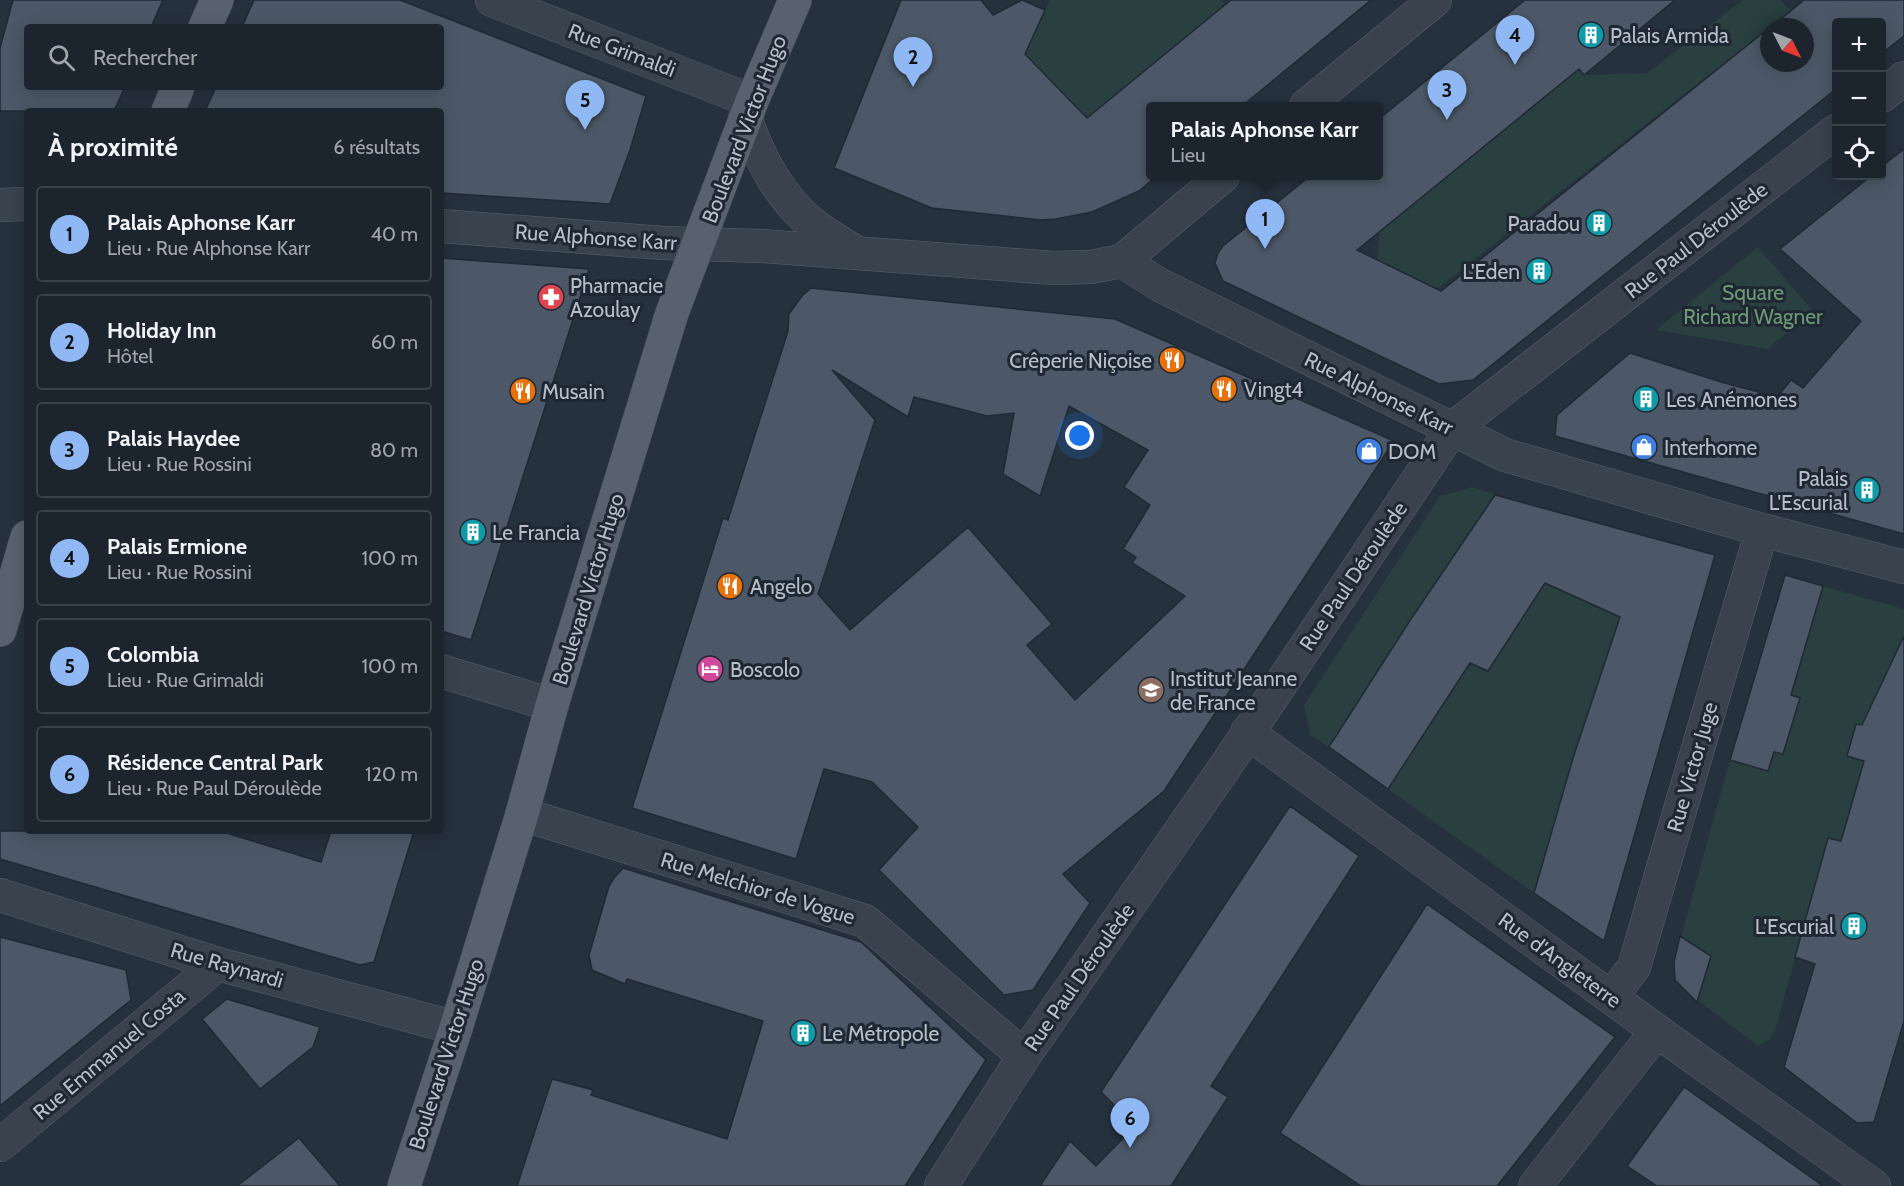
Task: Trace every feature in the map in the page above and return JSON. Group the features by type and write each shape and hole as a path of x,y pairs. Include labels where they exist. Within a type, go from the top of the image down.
{"main road":[{"path":"206,24 217,0"},
{"name":"Boulevard Victor Hugo","path":"404,1186 522,814 552,705 672,313 748,109 795,0"},
{"path":"169,108 177,90"},
{"path":"0,630 24,552"}],"street":[{"name":"Rue Grimaldi","path":"492,0 748,109"},
{"path":"1311,102 1435,0"},
{"path":"1886,92 1904,78"},
{"name":"Rue Alphonse Karr","path":"748,109 759,155 775,182 794,207 815,226 858,254"},
{"name":"Rue Paul Déroulède","path":"941,1186 1024,1056 1452,429 1832,133"},
{"path":"1122,261 1218,180"},
{"path":"0,205 24,204"},
{"name":"Rue Alphonse Karr","path":"444,226 699,244 761,246 1054,268 1091,267 1122,261 1160,285 1505,455 1762,530 1904,567"},
{"name":"Rue Victor Juge","path":"1611,997 1634,967 1762,530"},
{"path":"444,672 552,705"},
{"name":"Rue d'Angleterre","path":"1247,732 1874,1186"},
{"name":"Rue Melchior de Vogue","path":"522,814 865,921 1024,1056"},
{"name":"Rue Raynardi","path":"0,895 218,964 456,1028"},
{"name":"Rue Emmanuel Costa","path":"0,1145 218,964"},
{"path":"1535,1186 1657,1031"}],"green space":[{"path":"1050,0 1222,0 1225,5 1087,118 1025,54"},
{"path":"1743,0 1780,0 1791,10 1781,18 1760,18 1760,34 1437,289 1377,260 1380,232 1579,69 1584,75 1647,73"},
{"name":"Square Richard Wagner","path":"1758,247 1813,311 1768,349 1656,330"},
{"path":"1472,487 1495,495 1329,747 1310,734 1304,705 1440,496"},
{"path":"1544,584 1620,617 1573,759 1534,893 1388,789 1470,663"},
{"path":"1823,586 1904,609 1904,651 1897,650 1863,726 1856,724 1847,755 1873,764 1856,789 1841,841 1828,839 1776,1027 1770,1039 1758,1046 1687,992 1675,980 1674,962 1730,760 1768,771 1774,752 1788,738 1800,699 1791,695"}],"building":[{"path":"13,0 163,0 152,24 24,24 24,90 124,90 115,108 24,108 24,111 0,111 0,48"},
{"path":"254,0 400,0 646,96 630,150 610,204 444,193 444,108 206,108 215,90 444,90 444,24 243,24"},
{"path":"901,0 981,0 993,15 1022,0 1045,10 1025,54 1087,118 1231,0 1371,0 1247,102 1146,102 1146,180 1151,181 1139,191 1092,212 1040,220 932,208 834,168"},
{"path":"1525,0 1675,0 1584,75 1579,69 1357,250 1441,291 1760,35 1760,72 1814,72 1814,18 1782,18 1804,0 1904,0 1904,36 1886,50 1886,18 1832,18 1832,92 1473,380 1439,384 1223,281 1215,263 1223,246 1305,180 1383,180 1383,116"},
{"path":"1904,149 1904,534 1555,436 1557,415 1630,353 1777,397 1791,380 1803,388 1861,321 1780,249 1866,180 1886,180 1886,163"},
{"path":"444,258 589,269 471,640 444,632"},
{"path":"811,288 1115,319 1394,441 1164,791 1063,874 1090,903 1033,990 1004,995 879,870 918,827 872,782 824,769 796,859 632,808 723,518 728,520 788,331 789,314","holes":["832,370 908,417 914,397 987,416 1014,413 1003,474 1040,496 1069,406 1148,450 1124,487 1150,505 1123,549 1136,557 1132,563 1185,596 1075,700 1027,645 1052,624 968,527 850,630 818,594 875,420"]},
{"path":"1495,495 1715,555 1604,941 1534,893 1573,758 1620,617 1545,583 1488,671 1470,663 1388,789 1329,747 1409,622"},
{"path":"1785,575 1823,586 1791,695 1800,698 1783,754 1774,752 1768,771 1730,760"},
{"name":"L'Escurial","path":"1904,636 1904,1021 1874,1122 1857,1123 1784,1067 1815,964 1795,957 1828,838 1841,841 1864,761 1847,756 1856,724 1862,725"},
{"path":"1290,806 1359,856 1211,1086 1228,1097 1171,1186 1040,1186 1070,1141 1096,1166 1135,1126 1101,1092"},
{"path":"0,831 24,831 24,834 230,834 321,862 330,834 413,834 374,962 360,965 0,859"},
{"name":"Le Métropole","path":"623,868 861,942 986,1060 905,1186 517,1186 552,1079 593,1090 591,1095 727,1139 763,1021 627,979 625,984 592,970 589,955 609,886"},
{"path":"1427,904 1615,1037 1497,1186 1361,1186 1280,1133"},
{"path":"1680,936 1711,956 1697,1002 1675,980 1674,962"},
{"path":"0,937 126,970 131,1000 0,1106"},
{"path":"227,999 320,1027 313,1047 260,1089 202,1019"},
{"path":"1684,1087 1823,1186 1657,1186 1627,1166"},
{"path":"299,1138 340,1186 237,1186"}],"place":[{"name":"Palais Armida","path":"1591,35"},
{"name":"Palais Ermione","path":"1515,65"},
{"name":"Holiday Inn","path":"913,87"},
{"name":"Palais Haydee","path":"1447,120"},
{"name":"Colombia","path":"585,130"},
{"name":"Paradou","path":"1599,223"},
{"name":"Palais Aphonse Karr","path":"1265,249"},
{"name":"L'Eden","path":"1539,271"},
{"name":"Pharmacie Azoulay","path":"551,297"},
{"name":"Crêperie Niçoise","path":"1172,360"},
{"name":"Vingt4","path":"1224,389"},
{"name":"Musain","path":"523,391"},
{"name":"Les Anémones","path":"1646,399"},
{"name":"Interhome","path":"1644,447"},
{"name":"DOM","path":"1369,451"},
{"name":"Palais L'Escurial","path":"1867,490"},
{"name":"Le Francia","path":"473,532"},
{"name":"Angelo","path":"730,586"},
{"name":"Boscolo","path":"710,669"},
{"name":"Institut Jeanne de France","path":"1151,690"},
{"name":"L'Escurial","path":"1854,926"},
{"name":"Le Métropole","path":"803,1033"},
{"name":"Résidence Central Park","path":"1130,1148"}]}
